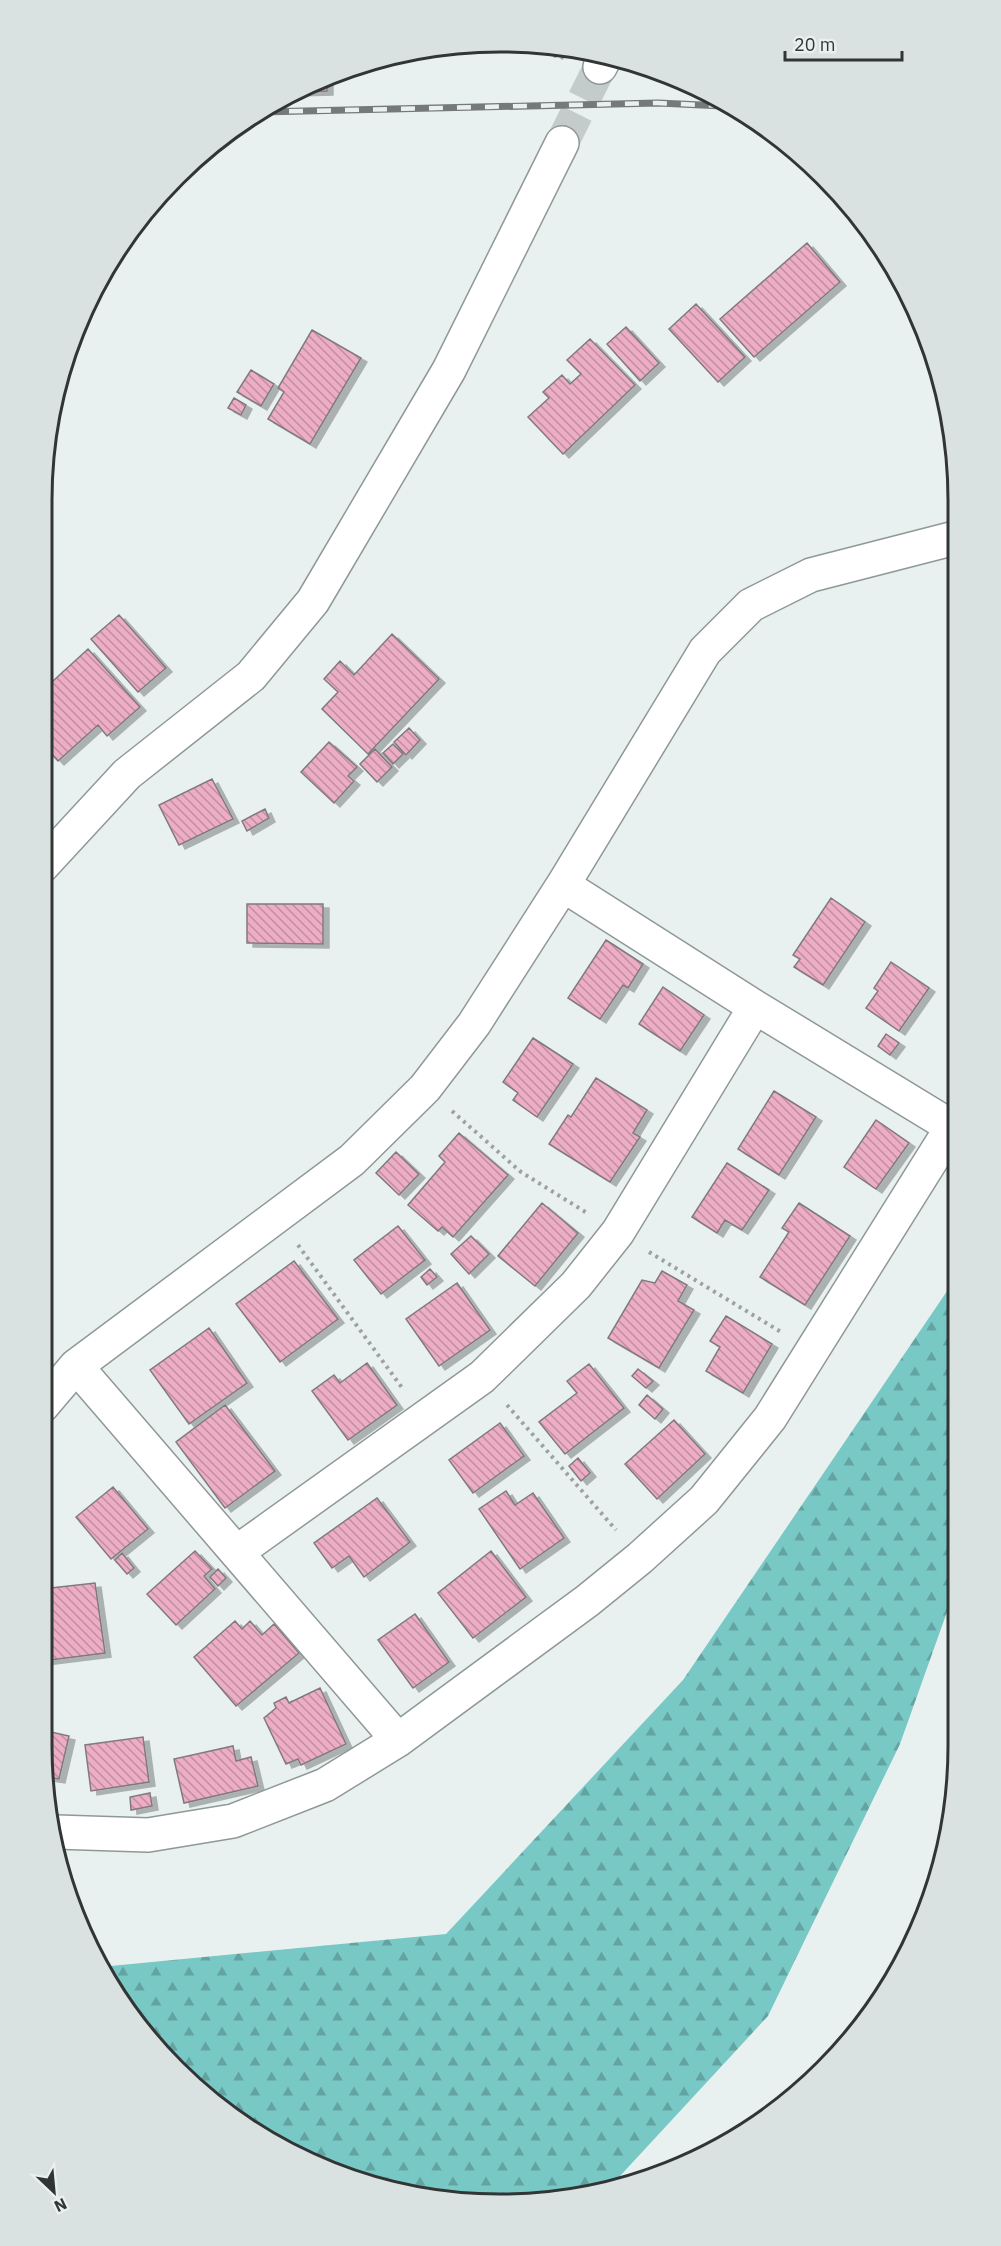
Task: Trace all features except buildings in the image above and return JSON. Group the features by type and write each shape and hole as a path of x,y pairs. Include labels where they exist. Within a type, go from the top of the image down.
{"street":[{"path":"52,848 127,774 250,676 313,601 449,370 562,143"},
{"path":"52,1394 76,1366 352,1160 425,1088 474,1024 563,885 705,651 751,605 811,575 948,540"},
{"path":"563,885 754,1007 948,1125"},
{"path":"237,1552 482,1377 576,1285 618,1232 754,1007"},
{"path":"61,1832 148,1835 233,1821 325,1785 398,1740 640,1558 704,1500 770,1418 948,1133"},
{"path":"76,1366 398,1740"}],"path":[{"path":"276,1216 425,1419"},
{"path":"482,1377 640,1558"}],"green space":[{"path":"948,1290 948,1609 900,1744 768,2016 619,2177 559,2190 530,2193 471,2193 413,2185 356,2170 329,2159 276,2133 228,2101 205,2082 164,2041 145,2018 111,1966 446,1934 683,1680"}],"tunnel":[{"path":"562,143 600,67"}],"railway":[{"path":"280,112 658,103 711,105"}]}
